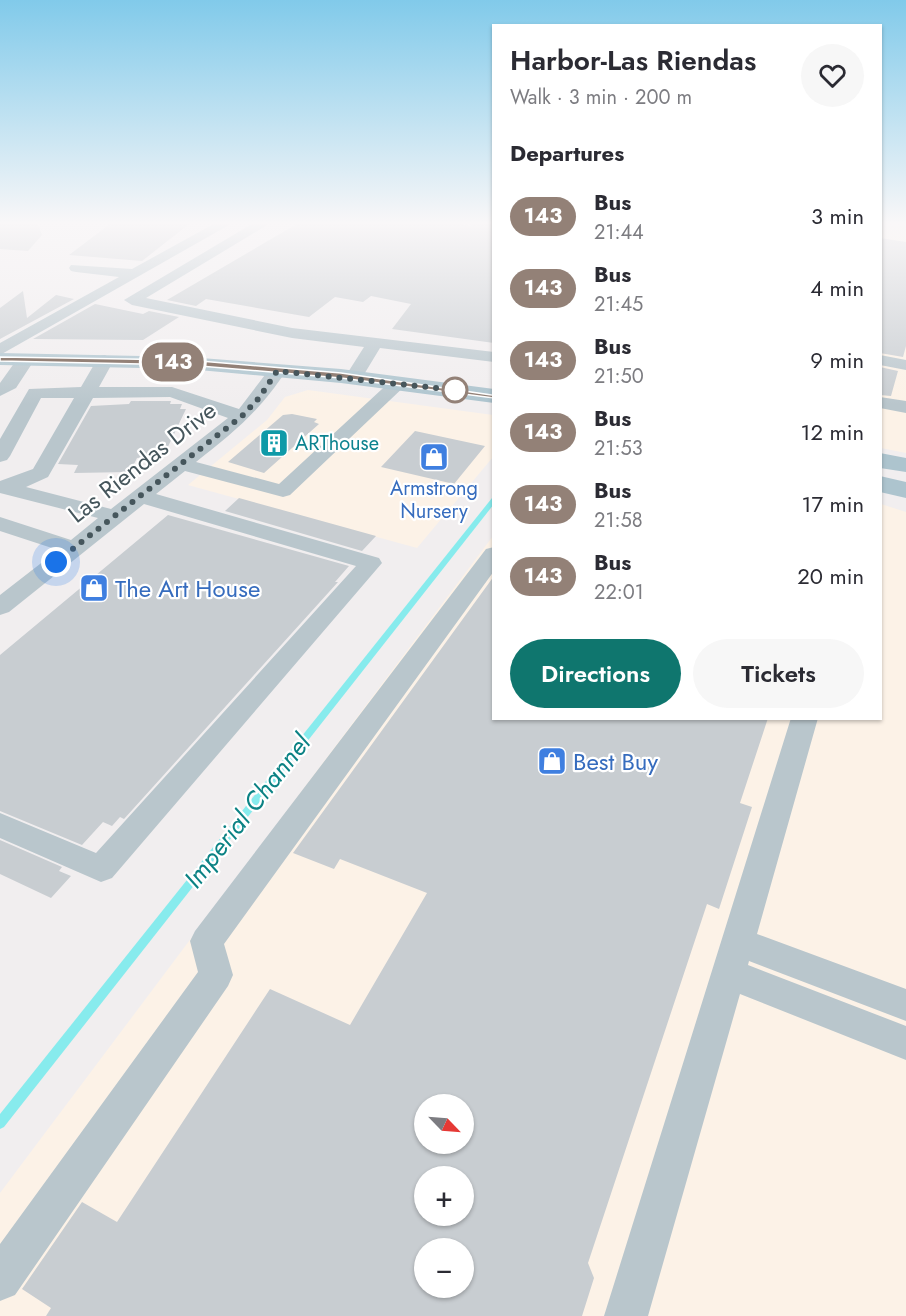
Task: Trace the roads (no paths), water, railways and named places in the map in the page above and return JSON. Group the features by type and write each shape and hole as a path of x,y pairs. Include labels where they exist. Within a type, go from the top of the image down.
{"main road":[{"path":"0,359 188,363 354,377 492,396"},
{"path":"882,484 906,490"}],"street":[{"path":"0,350 120,282"},
{"path":"162,282 132,300 292,333 492,357"},
{"path":"354,377 375,343"},
{"path":"0,391 10,384 26,359"},
{"path":"3,487 41,473 105,360"},
{"path":"882,360 906,365"},
{"name":"Las Riendas Drive","path":"0,607 242,416 259,398 277,371"},
{"path":"180,464 284,491 400,382"},
{"path":"0,456 36,393 172,392 242,416"},
{"path":"882,402 906,406"},
{"path":"3,487 114,516"},
{"path":"0,825 101,869 370,563 139,496"},
{"path":"4,530 75,548"},
{"path":"0,1280 216,975 207,941 492,557"},
{"path":"626,1316 804,720"},
{"path":"733,958 906,1005"},
{"path":"733,958 906,1043"}],"waterway":[{"name":"Imperial Channel","path":"0,1123 492,502"}],"place":[{"name":"ARThouse","path":"274,443"},
{"name":"Armstrong Nursery","path":"434,457"},
{"name":"The Art House","path":"94,588"},
{"name":"Best Buy","path":"552,761"}]}
